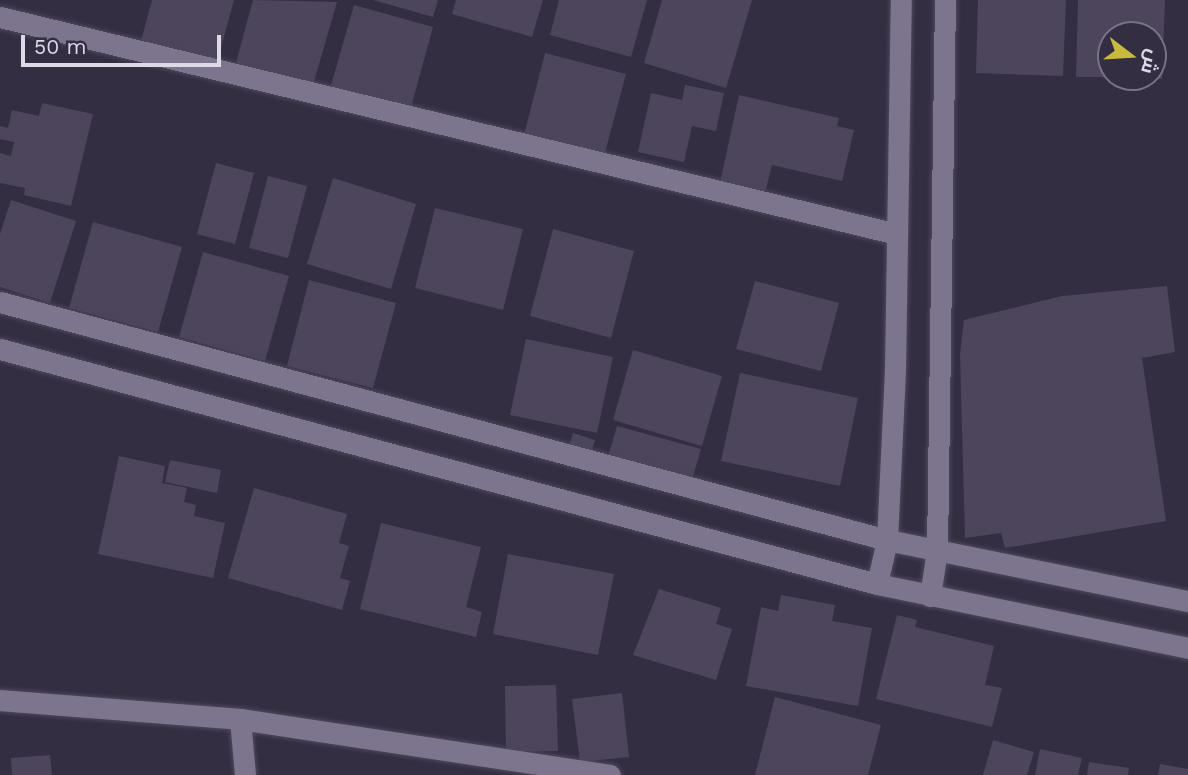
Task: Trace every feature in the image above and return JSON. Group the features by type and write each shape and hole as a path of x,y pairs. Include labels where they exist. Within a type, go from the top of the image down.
{"street":[{"path":"877,584 887,540 901,0"},
{"path":"930,596 937,550 945,0"},
{"path":"0,17 897,234"},
{"path":"0,302 887,540 1188,601"},
{"path":"0,349 877,584 1188,648"},
{"path":"0,700 240,719 527,769 610,775"},
{"path":"240,719 245,775"}],"building":[{"path":"152,0 234,0 217,62 141,41"},
{"path":"253,0 337,2 311,92 234,70"},
{"path":"373,0 438,0 433,17"},
{"path":"456,0 543,0 532,37 452,14"},
{"path":"559,0 647,0 631,57 550,35"},
{"path":"662,0 752,0 726,88 644,63"},
{"path":"978,0 1066,0 1063,76 976,73"},
{"path":"1078,0 1165,0 1164,21 1097,21 1097,77 1076,77"},
{"path":"354,5 433,27 410,111 330,89"},
{"path":"545,53 626,74 603,160 523,139"},
{"path":"685,85 724,93 716,131 692,126 684,162 638,152 651,93 682,100"},
{"path":"739,95 839,118 837,126 854,130 842,181 772,165 765,193 720,183"},
{"path":"42,103 93,114 71,206 24,195 25,188 0,183 0,153 11,156 14,142 0,139 0,126 8,128 12,110 39,116"},
{"path":"216,163 254,173 235,244 197,234"},
{"path":"268,176 307,186 288,258 249,248"},
{"path":"333,178 416,204 391,289 307,264"},
{"path":"11,200 76,221 50,303 0,287 0,234"},
{"path":"435,208 523,229 503,310 415,288"},
{"path":"93,222 182,247 158,332 69,308"},
{"path":"553,229 634,251 611,338 530,316"},
{"path":"203,252 289,276 265,361 179,337"},
{"path":"309,280 396,303 373,388 287,366"},
{"path":"755,281 839,303 821,371 736,349"},
{"path":"1167,286 1175,352 1142,358 1166,521 1005,548 1001,533 965,538 960,355 964,320 1062,296"},
{"path":"526,339 613,357 597,433 510,415"},
{"path":"633,350 722,376 702,446 613,420"},
{"path":"740,373 858,398 840,486 721,461"},
{"path":"617,426 701,449 692,480 608,457"},
{"path":"573,433 595,440 590,456 568,450"},
{"path":"119,456 165,466 162,483 187,488 184,502 196,505 194,516 225,523 213,578 98,554"},
{"path":"170,460 221,470 217,493 165,482"},
{"path":"254,488 347,514 339,543 349,546 340,578 350,581 342,610 228,578"},
{"path":"381,523 481,547 466,607 482,612 476,637 360,609"},
{"path":"508,554 614,574 598,655 493,634"},
{"path":"659,589 721,608 716,624 732,629 716,680 633,655"},
{"path":"781,595 835,605 832,621 872,628 858,706 746,686 761,607 778,611"},
{"path":"897,615 917,620 915,627 994,646 985,685 1002,688 992,727 876,699"},
{"path":"556,685 558,751 506,752 505,686"},
{"path":"622,693 629,757 580,762 572,699"},
{"path":"775,697 881,725 868,775 755,775"},
{"path":"993,740 1034,752 1027,775 983,775"},
{"path":"1040,749 1082,758 1078,775 1035,775"},
{"path":"50,755 52,775 12,775 11,758"},
{"path":"1089,762 1129,768 1128,775 1087,775"},
{"path":"1160,764 1188,769 1188,775 1158,775"}]}
